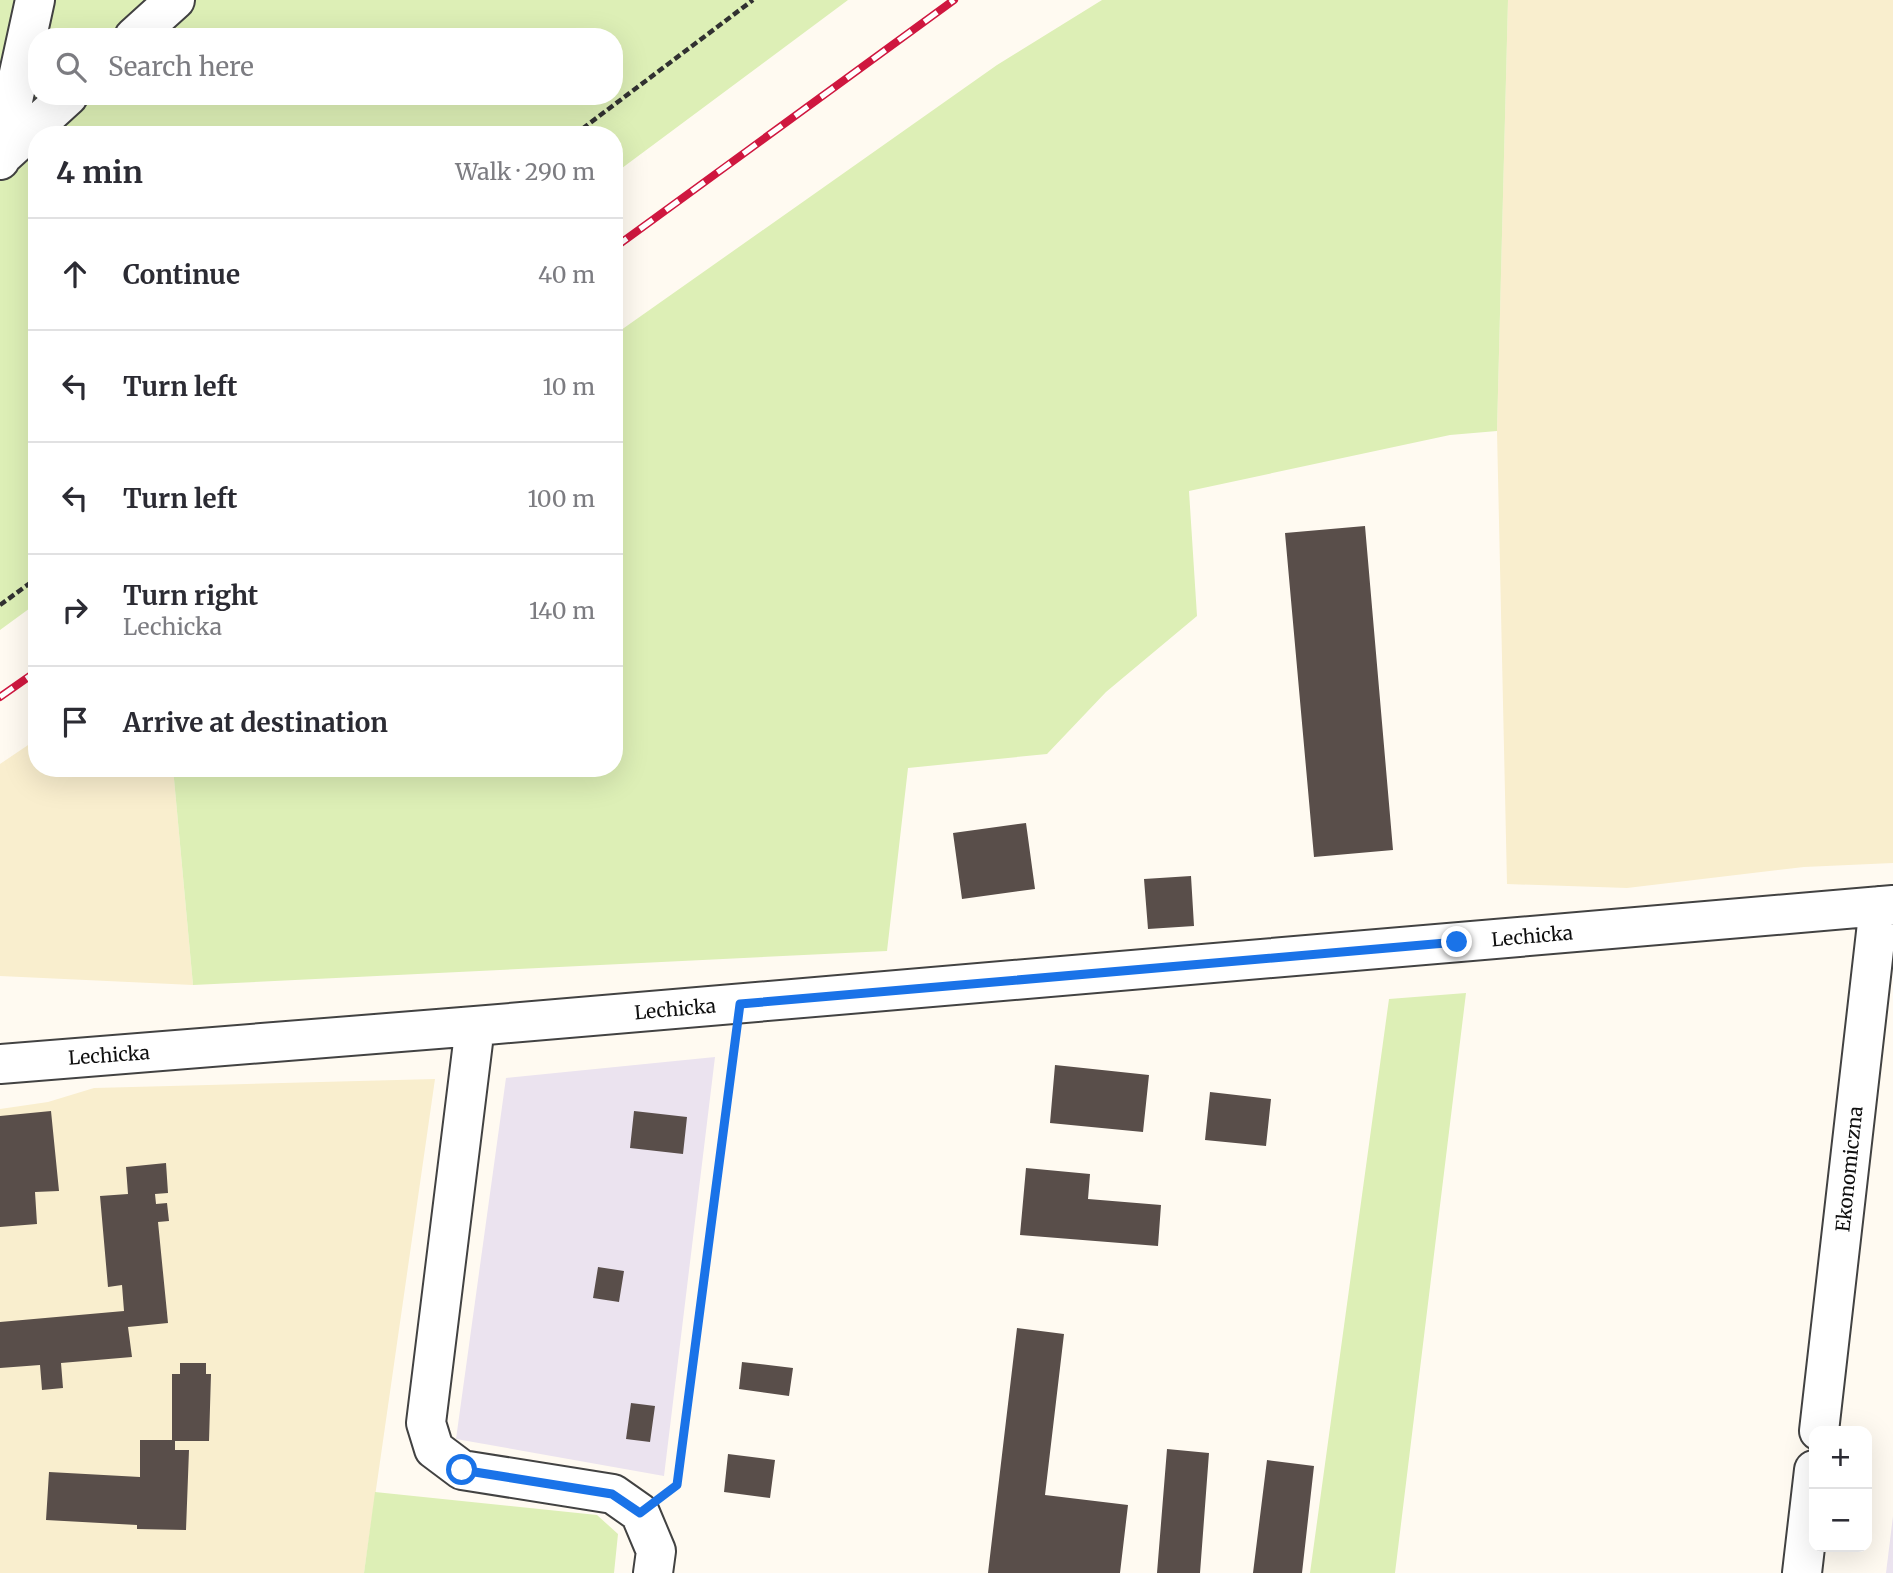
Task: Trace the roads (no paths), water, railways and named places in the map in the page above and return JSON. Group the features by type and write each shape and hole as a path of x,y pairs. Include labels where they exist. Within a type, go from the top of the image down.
{"street":[{"path":"29,28 35,0"},
{"path":"144,28 175,0"},
{"path":"0,159 28,32"},
{"path":"36,126 58,105"},
{"path":"0,159 28,133"},
{"name":"Lechicka","path":"0,1064 1886,906"},
{"name":"Ekonomiczna","path":"1820,1426 1886,906"},
{"path":"475,1026 426,1423 434,1449 462,1470 612,1494 640,1513 656,1551 653,1573"},
{"path":"1802,1573 1812,1489"}],"railway":[{"path":"623,241 954,0"},
{"path":"0,697 28,677"}]}
